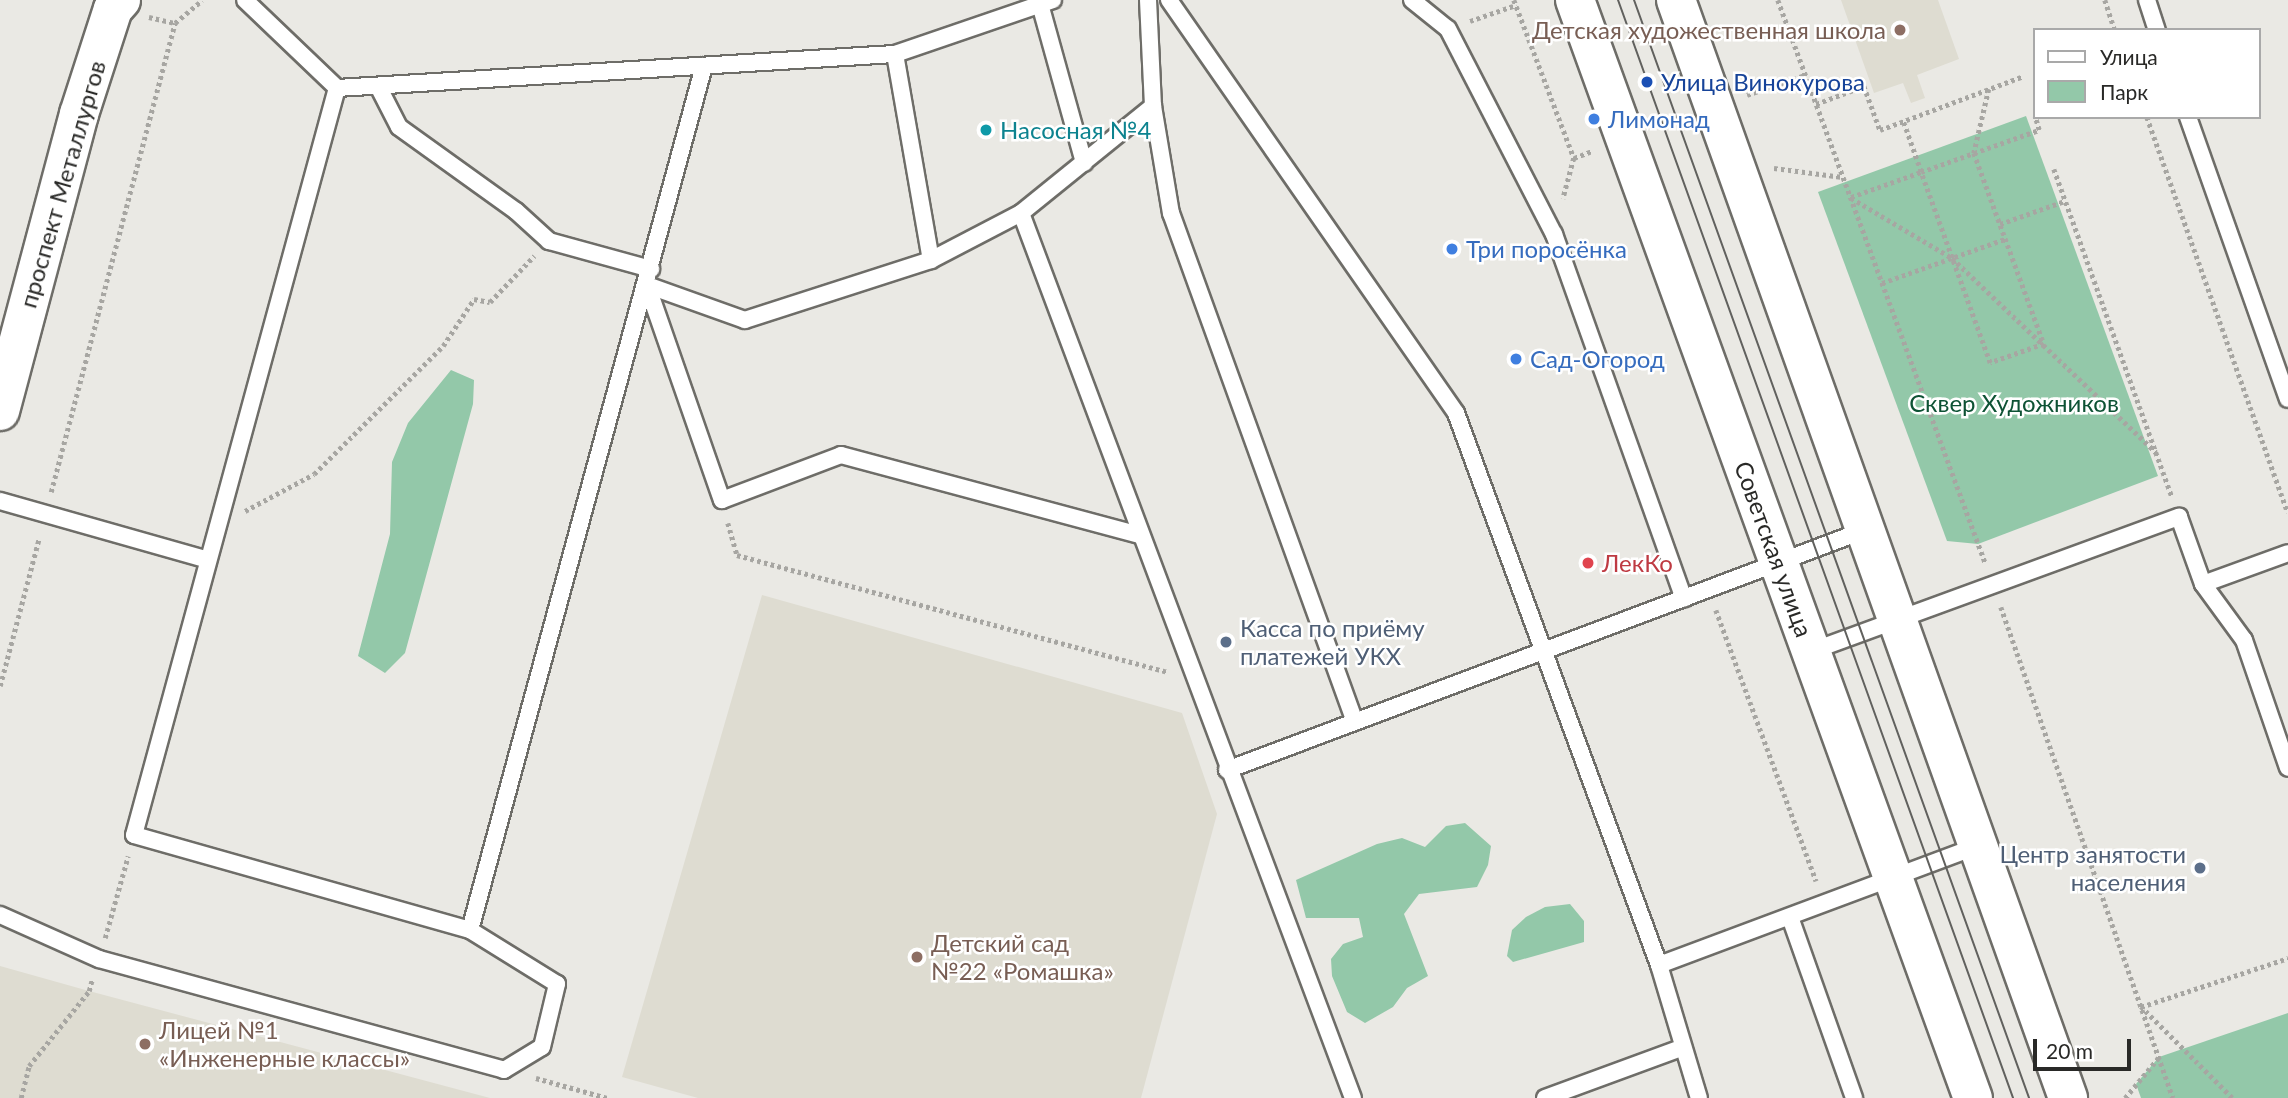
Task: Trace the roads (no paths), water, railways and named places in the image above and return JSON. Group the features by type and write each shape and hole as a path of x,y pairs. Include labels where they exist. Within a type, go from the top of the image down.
{"main road":[{"name":"проспект Металлургов","path":"0,411 79,114 113,9 121,0"},
{"name":"Советская улица","path":"1575,0 1973,1098"},
{"path":"1676,0 2068,1098"}],"lane":[{"path":"245,0 337,88 895,54 1046,2 1084,163"},
{"path":"1148,0 1153,106 1171,213 1355,722"},
{"path":"1169,0 1456,413 1660,965 1681,1048 1699,1098"},
{"path":"1412,0 1448,29 1554,234 1684,598"},
{"path":"2147,0 2156,28"},
{"path":"895,54 931,260"},
{"path":"470,930 704,66"},
{"path":"378,86 399,127 516,211 549,241 649,277 745,320 931,260 1021,213 1153,106"},
{"path":"0,915 99,959 504,1070 541,1047 557,984 470,930 134,835 337,88"},
{"path":"2189,119 2285,380 2288,399"},
{"path":"1021,213 1227,770 1353,1098"},
{"path":"649,277 722,500 841,455 1140,535"},
{"path":"0,500 208,560"},
{"path":"1812,651 2179,517 2203,584 2244,640 2288,768"},
{"path":"1227,770 1865,530"},
{"path":"2203,584 2288,553"},
{"path":"1660,965 1978,846"},
{"path":"1790,917 1854,1098"},
{"path":"1545,1098 1681,1048"}],"tram line":[{"path":"1618,0 2013,1098"},
{"path":"1634,0 2029,1098"}],"place":[{"name":"Детская художественная школа","path":"1900,30"},
{"name":"Улица Винокурова","path":"1647,82"},
{"name":"Лимонад","path":"1594,119"},
{"name":"Насосная №4","path":"986,130"},
{"name":"Три поросёнка","path":"1452,249"},
{"name":"Сад-Огород","path":"1516,359"},
{"name":"ЛекКо","path":"1588,563"},
{"name":"Касса по приёму платежей УКХ","path":"1226,642"},
{"name":"Центр занятости населения","path":"2200,868"},
{"name":"Детский сад №22 «Ромашка»","path":"917,957"},
{"name":"Лицей №1 «Инженерные классы»","path":"145,1044"}],"park label":[{"name":"Сквер Художников","path":"2014,403"}]}
